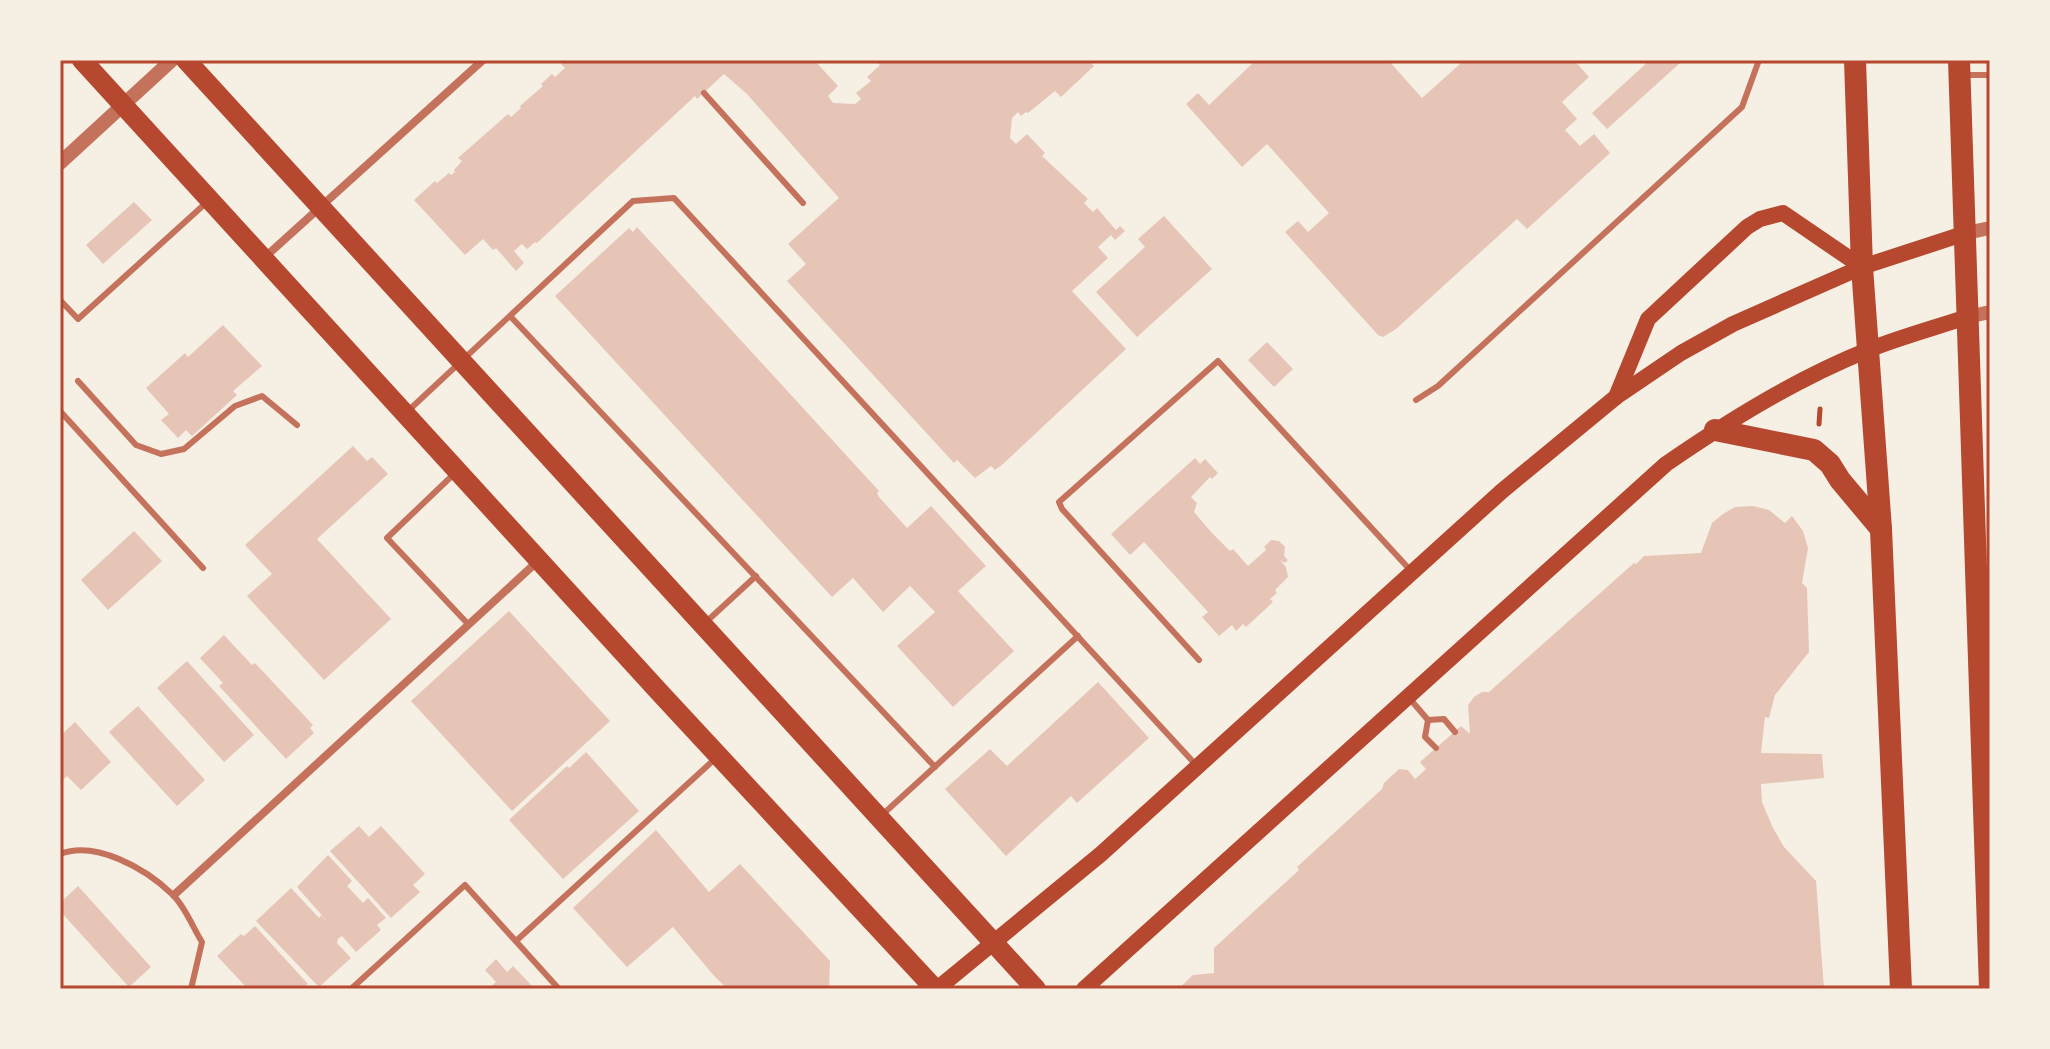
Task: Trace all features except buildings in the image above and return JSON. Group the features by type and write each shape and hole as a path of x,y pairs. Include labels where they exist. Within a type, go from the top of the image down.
{"highway":[{"path":"1855,60 1862,267 1881,529 1901,989"},
{"path":"1959,68 1986,768 1990,989"},
{"path":"1715,430 1814,450 1830,464 1881,529"}],"main road":[{"path":"82,60 718,756 936,989 1101,854 1548,451 1616,397 1681,353 1733,324 1862,267 1966,233"},
{"path":"186,60 1036,989"},
{"path":"1616,397 1648,319 1747,227 1760,219 1783,213 1862,267"},
{"path":"1084,989 1666,464 1715,430 1815,374 1868,350 1967,317"}],"street":[{"path":"60,163 172,60"},
{"path":"263,259 483,60"},
{"path":"1966,233 1990,228"},
{"path":"1967,317 1990,312"},
{"path":"174,895 539,560"}],"lane":[{"path":"1416,400 1438,386 1742,107 1759,60"},
{"path":"1959,68 1990,75"},
{"path":"704,93 803,203"},
{"path":"405,414 633,201 674,198 1197,766"},
{"path":"60,300 78,319 210,200"},
{"path":"511,317 935,767"},
{"path":"1199,660 1059,502 1218,361 1412,572"},
{"path":"78,381 136,445 161,454 184,449 235,406 262,396 297,425"},
{"path":"60,411 203,568"},
{"path":"457,471 387,538 468,624"},
{"path":"703,625 756,576"},
{"path":"879,817 1078,636"},
{"path":"1407,696 1428,720"},
{"path":"1428,720 1444,719 1455,732"},
{"path":"1428,720 1425,737 1436,748"},
{"path":"516,941 718,756"},
{"path":"60,854 73,849 120,857 174,895 202,942 191,989"},
{"path":"351,989 465,885 559,989"}]}
